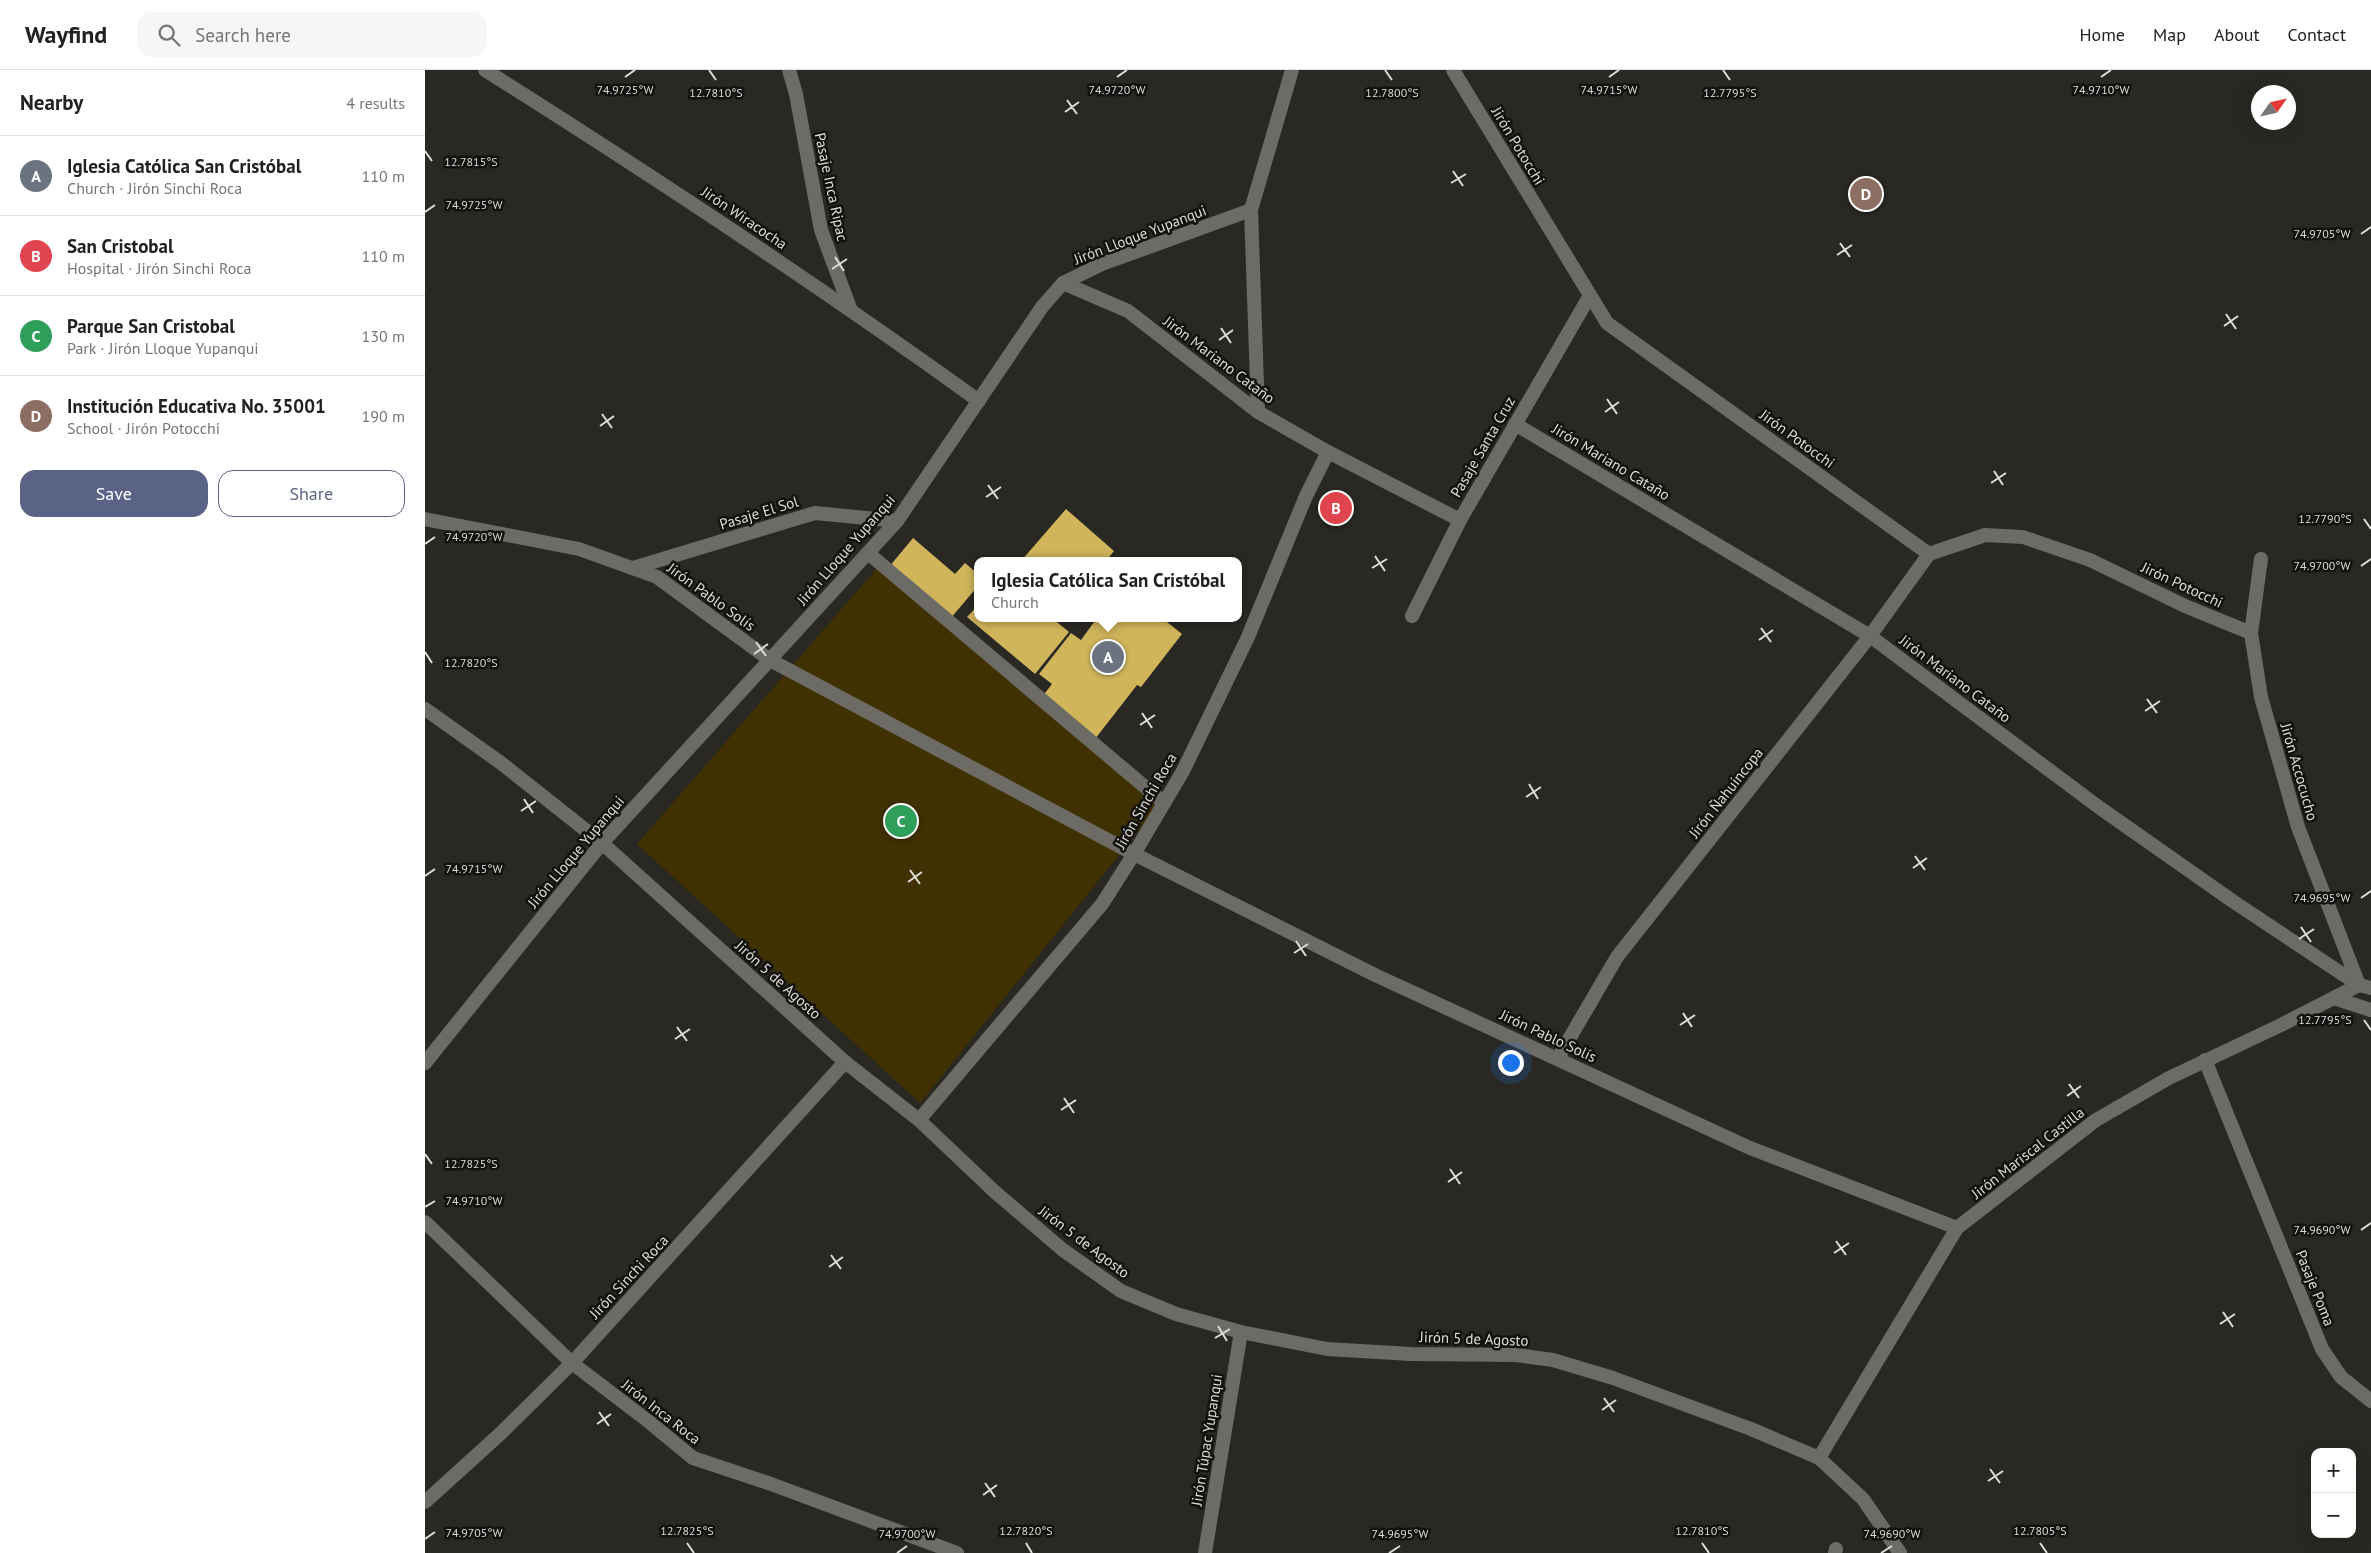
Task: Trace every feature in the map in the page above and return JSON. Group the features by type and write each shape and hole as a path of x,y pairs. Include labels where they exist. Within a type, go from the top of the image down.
{"street":[{"name":"Jirón Wiracocha","path":"485,70 641,169 850,308 979,401"},
{"name":"Pasaje Inca Ripac","path":"789,70 796,94 821,230 850,308"},
{"path":"1258,412 1251,210 1292,70"},
{"name":"Jirón Potocchi","path":"1453,70 1607,324 1929,554 1985,535 2023,537 2090,560 2185,606 2251,634"},
{"name":"Jirón Lloque Yupanqui","path":"425,1063 602,843 897,521 1042,307 1063,283 1102,264 1251,210"},
{"name":"Jirón Mariano Cataño","path":"1063,283 1128,311 1258,412 1327,452 1460,520"},
{"name":"Pasaje Santa Cruz","path":"1411,616 1460,520 1589,296"},
{"name":"Jirón Mariano Cataño","path":"1515,424 1870,636 2100,808 2233,902 2365,986"},
{"name":"Jirón Sinchi Roca","path":"919,1120 1102,904 1133,854 1183,771 1248,637 1306,496 1327,452"},
{"name":"Pasaje El Sol","path":"633,568 815,513 897,521"},
{"name":"Jirón Pablo Solís","path":"425,519 579,549 657,577 770,660 1133,854 1375,975 1750,1148 1957,1228"},
{"path":"868,553 1164,803"},
{"name":"Jirón Ñahuincopa","path":"1558,1058 1617,957 1870,636 1929,554"},
{"name":"Jirón Accocucho","path":"2261,558 2251,634 2261,697 2298,827 2365,986"},
{"name":"Jirón 5 de Agosto","path":"425,709 501,763 602,843 845,1062 919,1120 995,1192 1055,1244 1121,1291 1176,1314 1241,1332 1327,1350 1516,1355 1553,1360 1622,1381 1751,1429 1819,1458 1863,1499 1900,1553"},
{"name":"Jirón Mariscal Castilla","path":"1819,1458 1957,1228 2095,1120 2205,1060 2334,998 2365,986"},
{"path":"2334,998 2371,1010"},
{"name":"Pasaje Poma","path":"2205,1060 2322,1349 2341,1378 2371,1401"},
{"name":"Jirón Sinchi Roca","path":"425,1502 500,1434 571,1363 845,1062"},
{"name":"Jirón Inca Roca","path":"425,1222 571,1363 648,1421 693,1458 771,1484 957,1553"},
{"name":"Jirón Túpac Yupanqui","path":"1205,1553 1241,1332"}],"shaded area":[{"path":"879,566 1164,799 920,1103 637,844"}],"building":[{"path":"1066,509 1114,551 1109,557 1024,557"},
{"path":"913,538 955,574 965,563 974,571 974,591 950,619 889,567"},
{"path":"974,609 974,622 1057,622 1069,632 1035,674 967,617"},
{"path":"1094,622 1167,622 1182,634 1141,687 1137,685 1095,739 1042,697 1052,684 1039,674 1071,633 1081,640"}],"place":[{"name":"Institución Educativa No. 35001","path":"1866,194"},
{"name":"San Cristobal","path":"1336,508"},
{"name":"Iglesia Católica San Cristóbal","path":"1108,657"},
{"name":"Parque San Cristobal","path":"901,821"}]}
